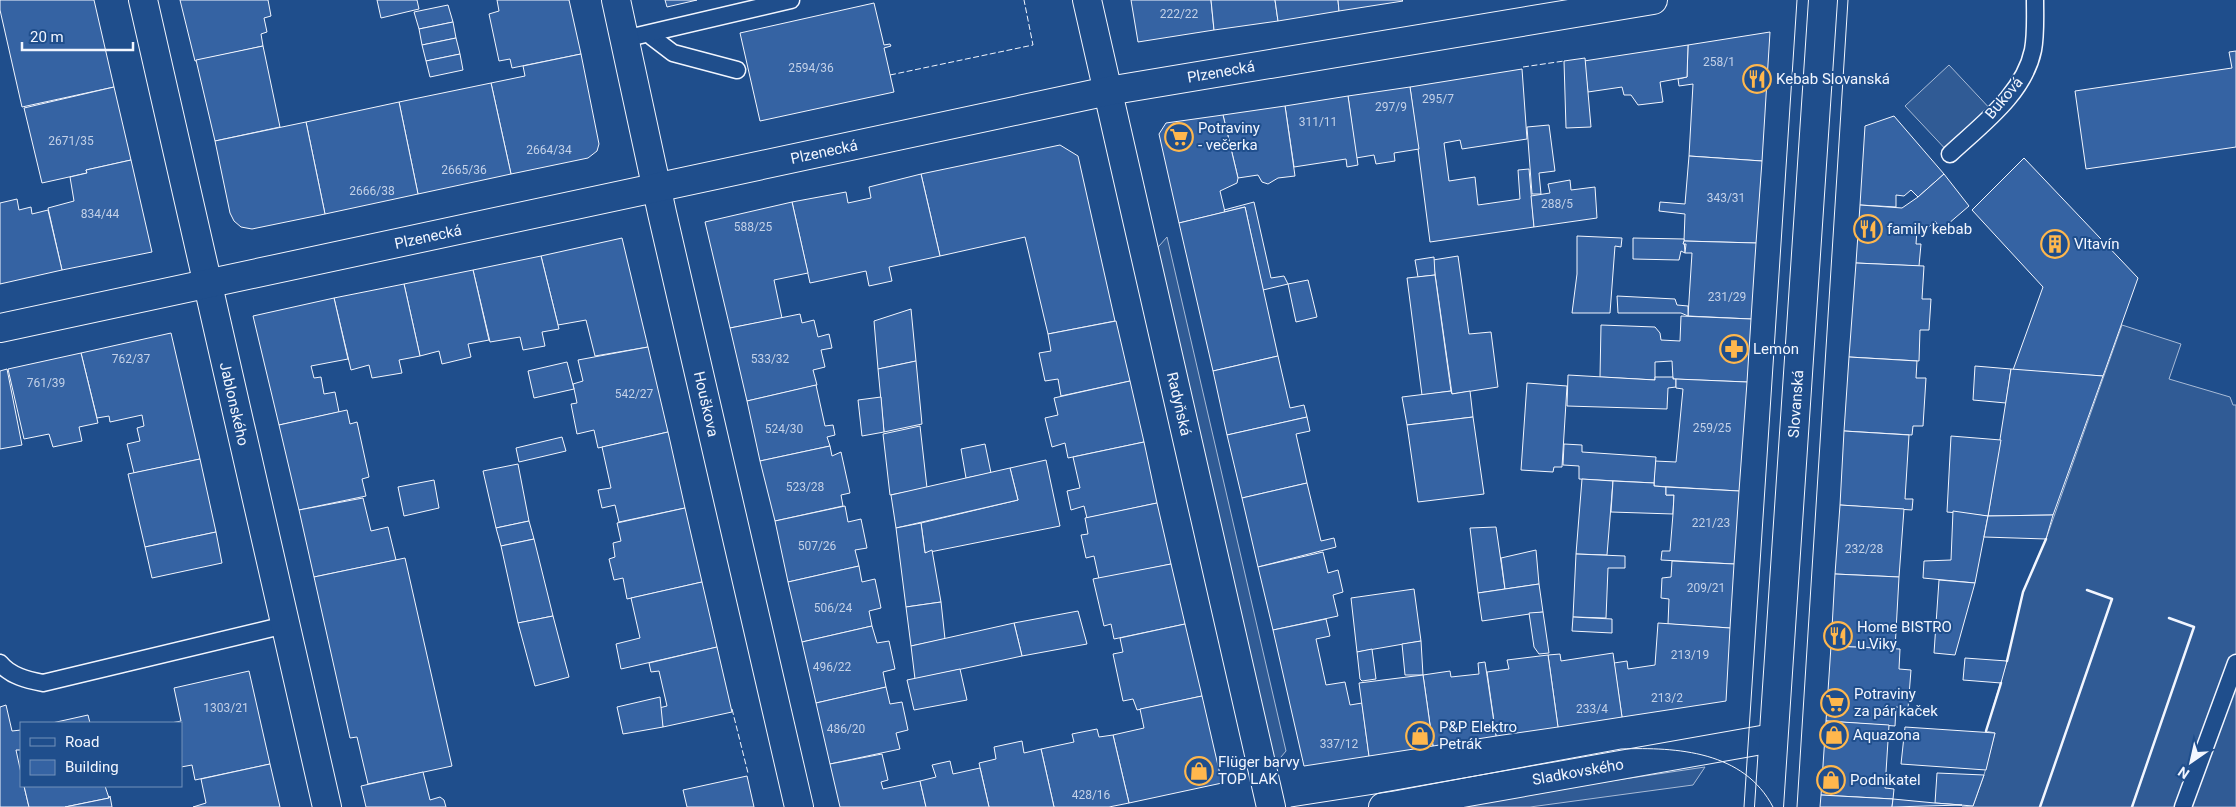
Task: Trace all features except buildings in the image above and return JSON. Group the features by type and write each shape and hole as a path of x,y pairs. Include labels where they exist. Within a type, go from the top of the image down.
{"street":[{"name":"Jablonského","path":"143,0 327,807"},
{"name":"Houškova","path":"616,0 656,188 799,807"},
{"name":"Radyňská","path":"1087,0 1271,807"},
{"name":"Plzenecká","path":"0,328 1108,91 1653,0"},
{"name":"Slovanská","path":"1769,807 1823,0"},
{"name":"Sladkovského","path":"1383,807 1773,738"}],"lane":[{"path":"624,39 791,0"},
{"name":"Buková","path":"1950,154 1994,113 2023,76 2035,40 2035,0"},
{"path":"652,37 673,53 737,70"},
{"path":"0,663 26,680 43,683 285,625"},
{"path":"2183,807 2236,663"}],"shaded area":[{"path":"1949,65 1994,113 1950,154 1905,106"},
{"path":"1167,237 1286,751 1271,769 1152,254"},
{"path":"2122,325 2181,344 2169,379 2230,397 2233,405 2236,405 2236,807 1962,807 1973,806 1984,775 1995,733 1986,731 2007,661 2023,592 2046,539"},
{"path":"1705,767 1693,785 1530,807 1434,807"}],"tram line":[{"path":"1744,807 1797,0"},
{"path":"1797,807 1848,0"},
{"path":"1291,807 1394,791 1621,749 1664,749 1707,756 1745,774 1760,788 1773,807"}],"fence":[{"path":"890,75 1033,45 1024,0"},
{"path":"1523,67 1564,61"},
{"path":"732,709 748,773"}],"wall":[{"path":"2007,661 2023,592 2046,539"},
{"path":"2040,807 2112,599 2087,590"},
{"path":"2132,807 2194,627 2169,618"},
{"path":"1986,731 2001,683"}],"place":[{"name":"Kebab Slovanská","path":"1757,79"},
{"name":"Potraviny - večerka","path":"1179,137"},
{"name":"family kebab","path":"1868,229"},
{"name":"Vltavín","path":"2055,244"},
{"name":"Lemon","path":"1734,349"},
{"name":"Home BISTRO u Viky","path":"1838,636"},
{"name":"Potraviny za pár kaček","path":"1835,703"},
{"name":"Aquazona","path":"1834,735"},
{"name":"P&P Elektro Petrák","path":"1420,736"},
{"name":"Flüger barvy TOP LAK","path":"1199,771"},
{"name":"Podnikatel","path":"1831,780"}]}
